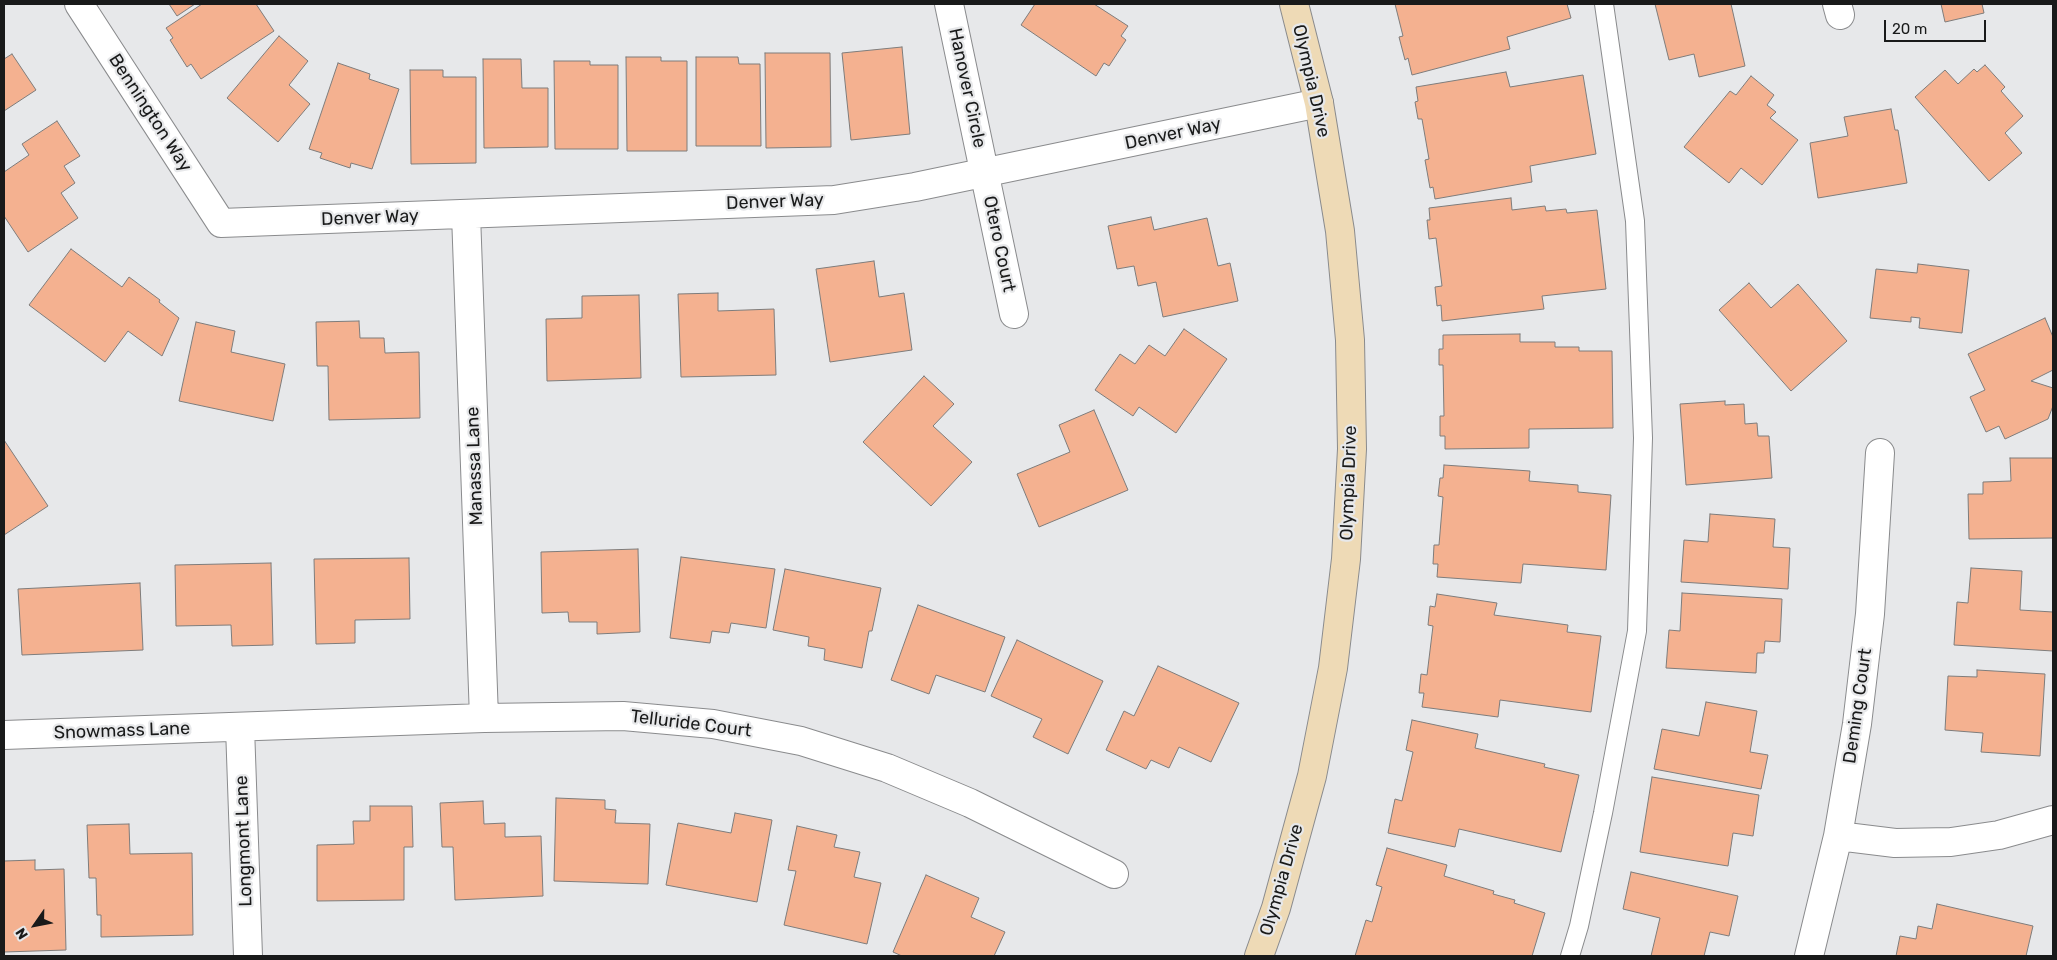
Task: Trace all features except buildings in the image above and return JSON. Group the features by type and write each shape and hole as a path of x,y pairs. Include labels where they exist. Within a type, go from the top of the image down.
{"street":[{"name":"Bennington Way","path":"79,4 221,223"},
{"name":"Hanover Circle","path":"949,4 984,173"},
{"name":"Olympia Drive","path":"1259,956 1276,908 1312,776 1333,668 1346,559 1352,449 1350,340 1340,231 1319,103 1294,4"},
{"name":"Denver Way","path":"221,223 834,200 915,187 1319,103"},
{"name":"Otero Court","path":"984,173 1014,314"},
{"name":"Manassa Lane","path":"466,214 484,718"},
{"name":"Deming Court","path":"1809,956 1838,836 1857,724 1869,624 1880,453"},
{"name":"Telluride Court","path":"240,727 484,718 623,716 713,724 801,741 887,768 952,795 1114,874"},
{"name":"Snowmass Lane","path":"4,735 240,727"},
{"name":"Longmont Lane","path":"240,727 248,956"},
{"path":"1838,836 1895,843 1951,842 2000,835 2053,820"}],"lane":[{"path":"1570,956 1579,926 1603,813 1637,631 1643,438 1635,221 1604,4"}]}
